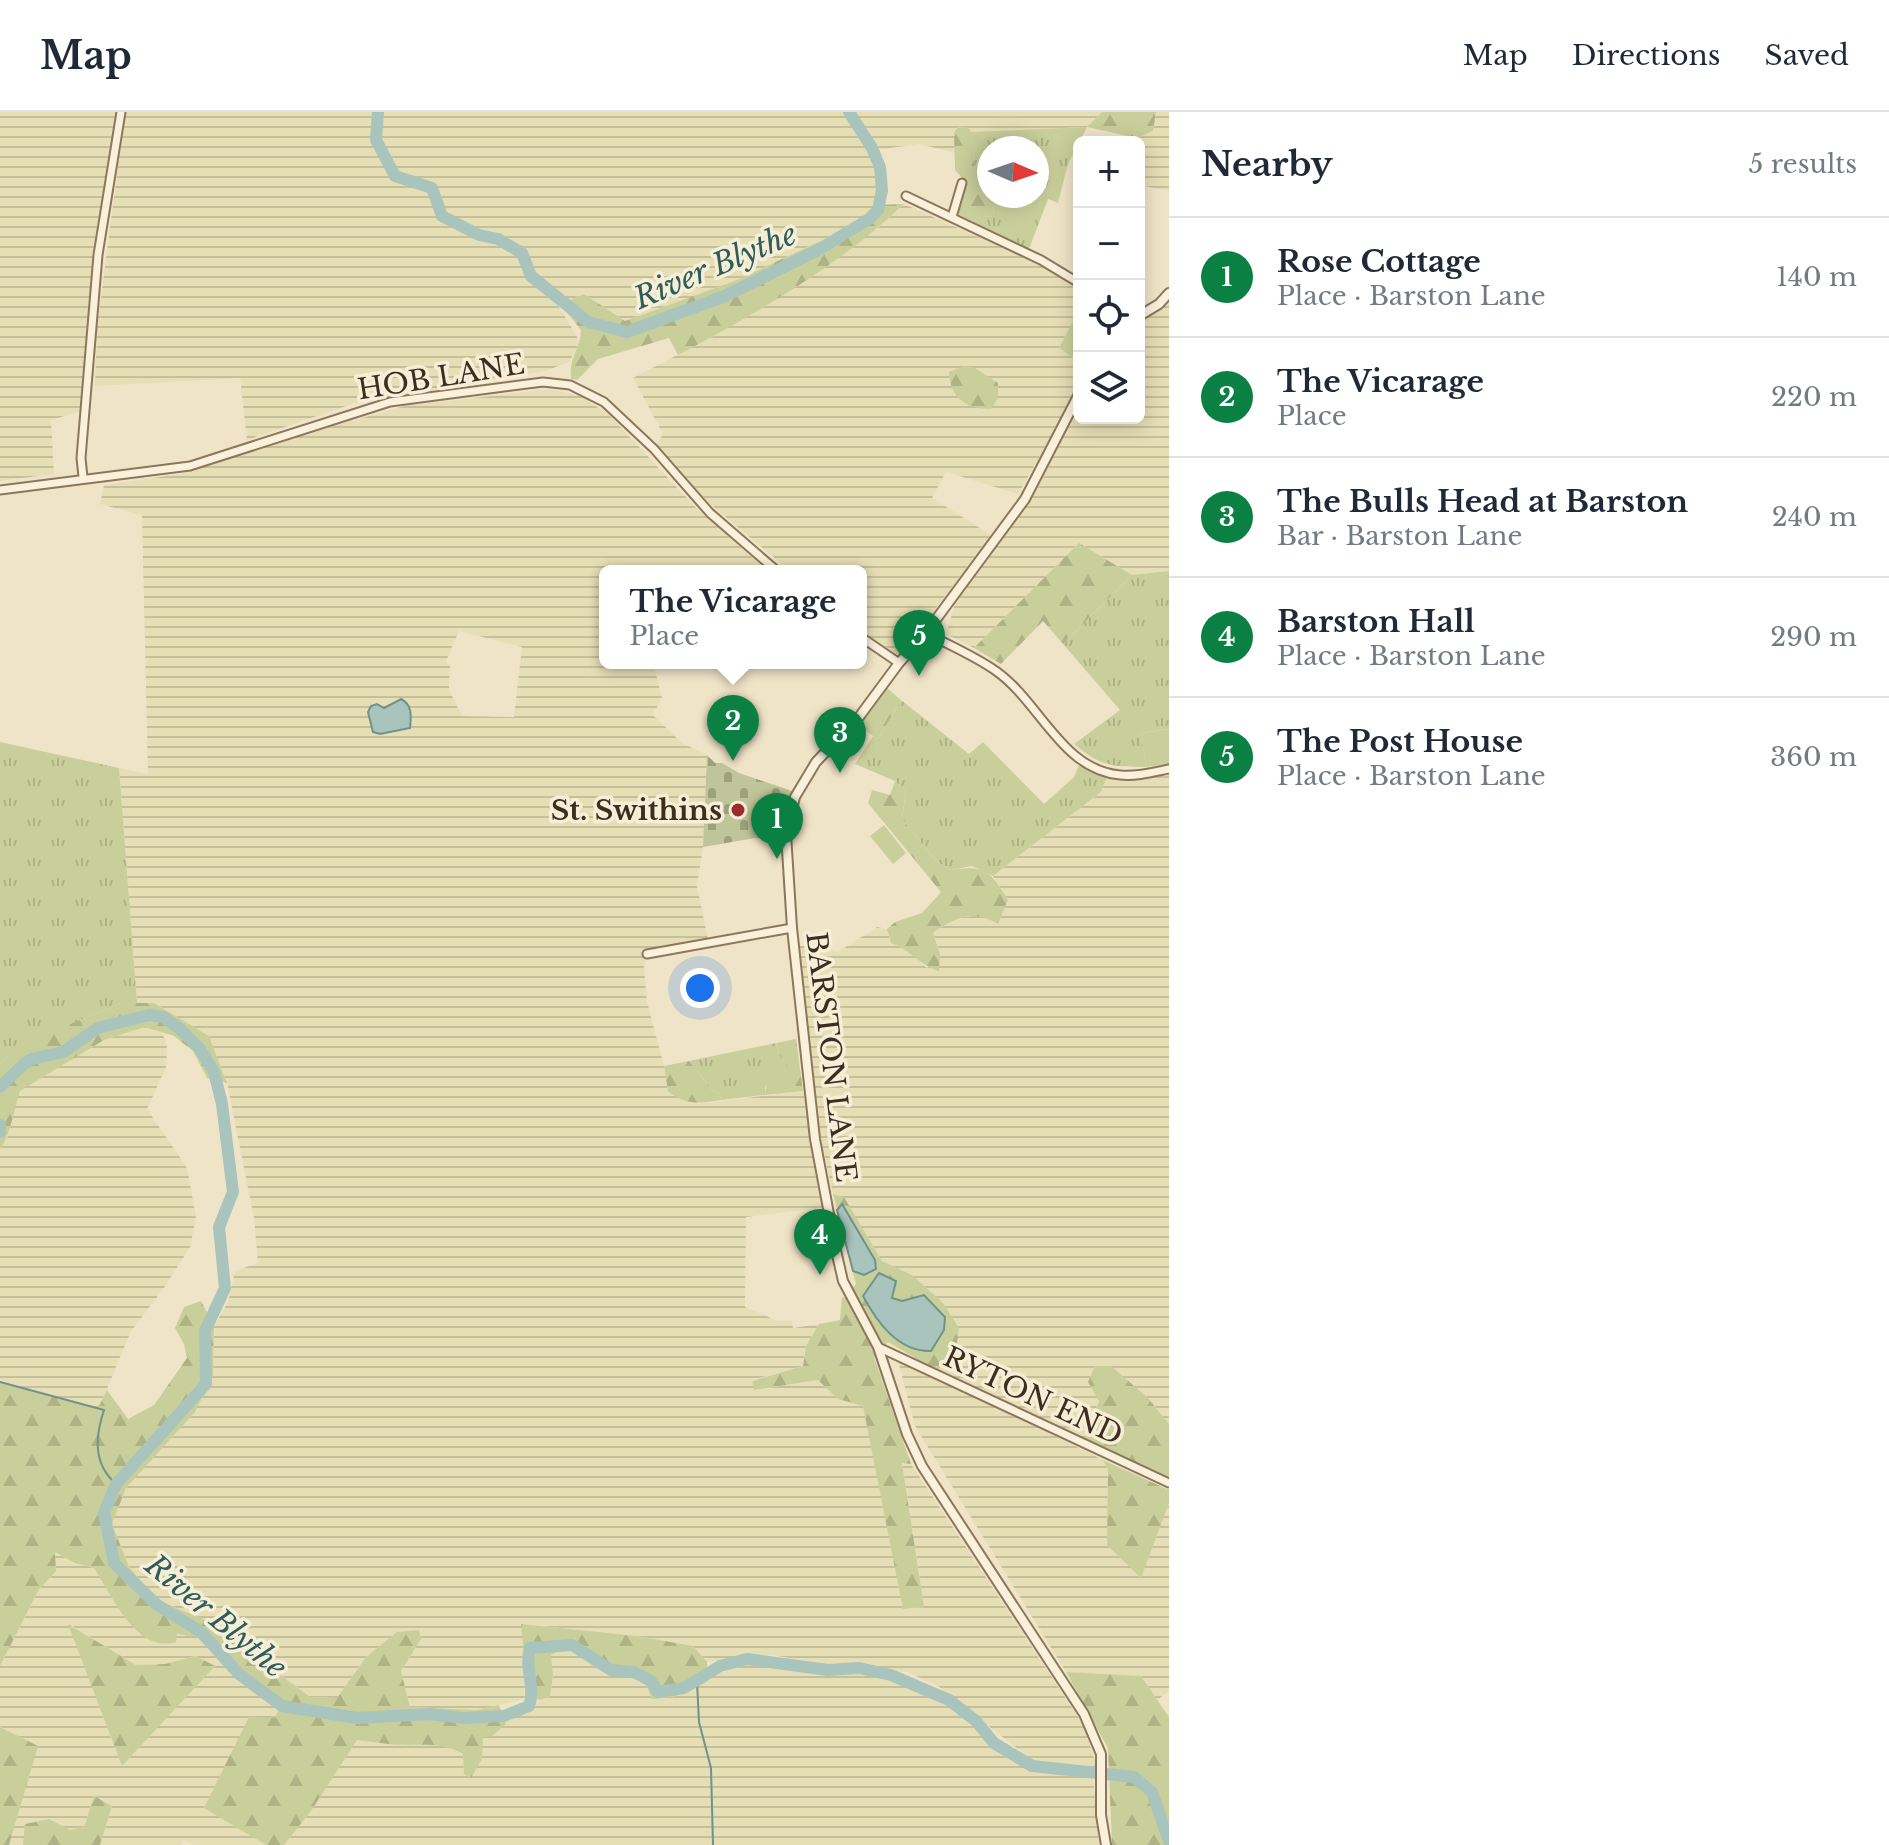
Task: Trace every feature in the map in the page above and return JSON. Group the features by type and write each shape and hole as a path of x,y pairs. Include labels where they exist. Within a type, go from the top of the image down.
{"street":[{"path":"83,477 81,458 98,255 121,112"},
{"path":"952,217 962,183"},
{"path":"906,196 1041,260 1074,280"},
{"path":"1145,312 1159,304 1169,293"},
{"name":"HOB LANE","path":"0,490 83,477 190,466 390,402 543,382 566,384 604,402 654,449 710,513 770,565"},
{"name":"BARSTON LANE","path":"1073,406 1025,499 926,633 899,663 859,717 816,762 795,797 786,834 792,928 815,1139 843,1281 878,1347 907,1434 922,1466 1084,1714 1101,1754 1100,1781 1106,1845"},
{"path":"926,633 996,671 1019,692 1079,761 1102,773 1124,776 1169,769"},
{"path":"867,641 899,663"},
{"path":"647,954 792,928"},
{"name":"RYTON END","path":"878,1347 1169,1483"}],"shaded area":[{"path":"0,112 117,112 94,251 81,411 51,420 54,474 0,481"},
{"path":"125,112 1102,112 1087,127 965,132 960,154 919,144 876,150 872,153 883,183 874,216 737,280 625,321 584,294 558,305 580,342 569,362 545,371 355,403 247,440 240,378 95,386 97,328"},
{"path":"1156,112 1169,112 1169,191 1145,186 1145,136 1142,136 1153,131"},
{"path":"904,204 1039,264 1073,284 1073,321 1059,348 1073,358 1073,399 1018,494 946,472 932,498 991,535 900,656 867,635 867,565 783,565 709,503 656,445 663,434 633,378 717,334 802,282 878,228"},
{"path":"1169,299 1169,571 1132,575 1079,543 974,648 946,634 955,603 1036,492 1073,417 1073,424 1145,424 1145,319"},
{"path":"551,389 583,397 611,417 698,510 761,565 599,565 599,669 655,669 662,697 653,715 682,743 707,755 703,847 697,886 708,940 648,950 644,967 647,1002 668,1090 698,1104 803,1091 825,1207 746,1217 745,1307 778,1321 792,1321 793,1328 819,1324 806,1346 803,1366 752,1380 755,1390 818,1380 838,1399 863,1406 885,1503 903,1609 924,1607 902,1463 911,1464 1084,1726 1097,1768 1033,1761 938,1686 907,1672 771,1655 707,1662 693,1646 637,1636 522,1624 528,1696 517,1701 477,1710 410,1707 401,1671 421,1639 418,1630 366,1657 337,1698 310,1697 208,1621 157,1600 129,1567 112,1524 126,1488 157,1452 213,1375 214,1326 228,1302 235,1271 258,1263 254,1218 227,1083 209,1036 154,1003 137,1003 119,768 148,774 142,515 100,504 104,485 181,474 294,437 405,406","holes":["459,631 522,647 514,717 462,716 449,690 450,666 446,661"]},
{"path":"1169,774 1169,1424 1148,1398 1099,1401 1084,1440 937,1371 956,1351 943,1303 912,1276 882,1261 844,1198 833,1194 820,1136 798,945 838,952 877,927 887,929 891,943 904,947 927,968 940,954 933,933 955,918 982,915 998,923 1008,900 993,876 1101,792 1107,777 1130,779"},
{"path":"145,1027 162,1032 167,1046 166,1067 147,1109 187,1168 196,1217 190,1247 131,1331 99,1408 0,1382 0,1149 8,1136 19,1091 104,1040"},
{"path":"897,1357 1103,1460 1108,1470 1107,1545 1141,1577 1169,1503 1169,1691 1157,1700 1141,1676 1066,1672 915,1426"},
{"path":"55,1552 75,1563 94,1568 139,1634 197,1636 238,1676 279,1708 275,1718 204,1807 266,1845 194,1845 184,1840 181,1845 100,1845 112,1806 94,1796 84,1827 70,1831 49,1819 26,1824 23,1845 9,1845 37,1746 0,1727 0,1666 38,1591 56,1571","holes":["69,1624 136,1665 165,1664 196,1656 214,1666 122,1766"]},
{"path":"565,1649 577,1652 608,1672 631,1674 645,1681 653,1699 707,1682 707,1677 746,1665 774,1665 820,1675 858,1672 908,1685 947,1703 980,1731 992,1746 1030,1769 1093,1777 1099,1845 284,1845 311,1811 357,1739 449,1746 463,1754 464,1774 482,1759 482,1736 506,1724 505,1719 550,1697 553,1676 550,1655"}],"green space":[{"path":"1102,112 1156,112 1153,131 1142,136 1087,127"},
{"path":"958,127 970,129 975,151 974,170 977,173 977,208 994,208 993,216 972,221 956,213 965,181 955,170 954,133"},
{"path":"1087,127 1082,136 1073,136 1073,154 1058,203 1049,199 1049,136 977,136 977,173 974,170 975,151 970,132"},
{"path":"904,204 825,268 678,355 669,338 598,359 577,380 571,379 581,330 563,303 584,294 625,321 737,280 874,216 877,205"},
{"path":"994,208 1045,208 1029,249 972,221 993,216"},
{"path":"1073,321 1073,358 1059,348"},
{"path":"964,366 975,368 998,383 998,398 991,409 967,404 952,389 949,372"},
{"path":"1079,543 1132,575 1063,644 1043,621 1001,664 974,648"},
{"path":"1169,571 1169,729 1141,733 1146,767 1107,764 1074,744 1120,710 1063,644 1132,575"},
{"path":"886,687 901,700 878,739 858,726"},
{"path":"901,700 969,754 983,742 1044,804 1074,777 1079,765 1107,777 1101,792 993,876 972,866 951,870 937,862 902,819 906,791 895,781 855,764 873,736 878,739"},
{"path":"1169,729 1169,764 1146,767 1141,733"},
{"path":"0,742 119,768 137,1003 121,1003 28,1042 0,1063"},
{"path":"707,755 715,763 792,791 779,834 703,847"},
{"path":"895,781 906,791 902,819 937,862 951,870 972,868 986,872 1008,900 998,924 980,917 964,917 933,933 940,954 939,971 891,943 887,929 895,922 922,913 941,892 868,803 872,790 890,795"},
{"path":"884,825 906,853 893,864 870,836"},
{"path":"121,1003 154,1003 209,1036 227,1083 207,1078 193,1051 174,1036 145,1027 104,1040 20,1091 9,1131 0,1149 0,1063 27,1042"},
{"path":"796,1039 803,1091 765,1095 771,1079 786,1070 786,1062 780,1056 776,1043"},
{"path":"776,1043 780,1056 786,1062 786,1070 765,1087 765,1095 721,1100 689,1061"},
{"path":"689,1061 721,1100 693,1102 680,1099 668,1091 664,1066"},
{"path":"833,1194 844,1197 882,1261 912,1275 943,1303 959,1328 956,1351 937,1371 888,1342 874,1357 911,1464 902,1463 924,1607 903,1609 863,1406 838,1399 818,1380 754,1390 752,1381 803,1366 806,1346 819,1324 840,1320 842,1297 856,1284"},
{"path":"201,1301 214,1326 213,1375 195,1412 126,1488 112,1524 129,1567 157,1600 208,1621 310,1697 337,1698 366,1657 397,1632 419,1630 421,1639 401,1671 410,1707 477,1710 499,1705 506,1724 492,1736 483,1737 482,1759 471,1778 464,1774 463,1754 449,1748 357,1740 311,1811 284,1845 266,1845 204,1808 249,1717 275,1718 282,1701 197,1637 177,1634 176,1642 162,1643 137,1631 117,1606 94,1568 75,1563 55,1552 56,1571 38,1591 0,1666 0,1382 98,1408 107,1390 128,1419 154,1405 187,1358 184,1344 175,1328 184,1307"},
{"path":"1095,1366 1111,1366 1148,1398 1169,1424 1169,1477 1084,1440 1099,1401 1088,1382"},
{"path":"1103,1460 1169,1490 1169,1503 1141,1578 1107,1545 1108,1470"},
{"path":"68,1624 136,1665 165,1664 196,1656 215,1666 122,1766"},
{"path":"521,1624 637,1636 693,1646 707,1662 707,1682 673,1697 652,1699 641,1672 625,1667 611,1670 572,1645 551,1655 553,1676 550,1697 540,1700 528,1696"},
{"path":"1066,1672 1141,1676 1169,1717 1169,1845 1112,1845 1108,1748"},
{"path":"0,1727 38,1746 9,1845 0,1845"},
{"path":"94,1796 112,1806 100,1845 23,1845 25,1824 49,1819 70,1830 84,1827"}],"water":[{"path":"401,699 409,708 410,728 380,734 373,732 368,712 371,706 377,704 384,708"},
{"path":"842,1204 875,1260 876,1269 864,1275 853,1271 837,1210"},
{"path":"879,1273 896,1281 892,1298 902,1301 924,1295 945,1317 944,1330 931,1351 919,1350 899,1341 875,1316 863,1296"}],"waterway":[{"name":"River Blythe","path":"378,112 376,140 395,176 432,188 442,216 479,235 498,239 522,253 531,276 588,322 627,332 725,296 820,249 869,219 878,210 882,190 880,167 849,112"},
{"name":"River Blythe","path":"0,1087 32,1059 63,1052 98,1028 149,1015 163,1017 180,1029 200,1049 214,1072 222,1104 233,1192 219,1227 225,1288 205,1331 206,1384 116,1484 104,1513 114,1563 156,1604 201,1632 239,1674 282,1706 357,1718 428,1714 464,1718 504,1716 529,1706 530,1648 572,1645 611,1670 634,1672 651,1681 658,1692 684,1688 720,1666 747,1659 828,1670 859,1668 891,1675 949,1700 976,1721 994,1743 1032,1766 1134,1777 1152,1792 1169,1841"},
{"name":"River Blythe","path":"0,1125 0,1132"},
{"path":"0,1382 104,1410 98,1450 103,1468 116,1484"},
{"path":"697,1682 699,1722 711,1768 713,1845"}],"place":[{"name":"The Post House","path":"919,676"},
{"name":"The Vicarage","path":"733,761"},
{"name":"The Bulls Head at Barston","path":"840,773"},
{"name":"St. Swithins","path":"738,810"},
{"name":"Rose Cottage","path":"777,859"},
{"name":"Barston Hall","path":"820,1275"}]}
